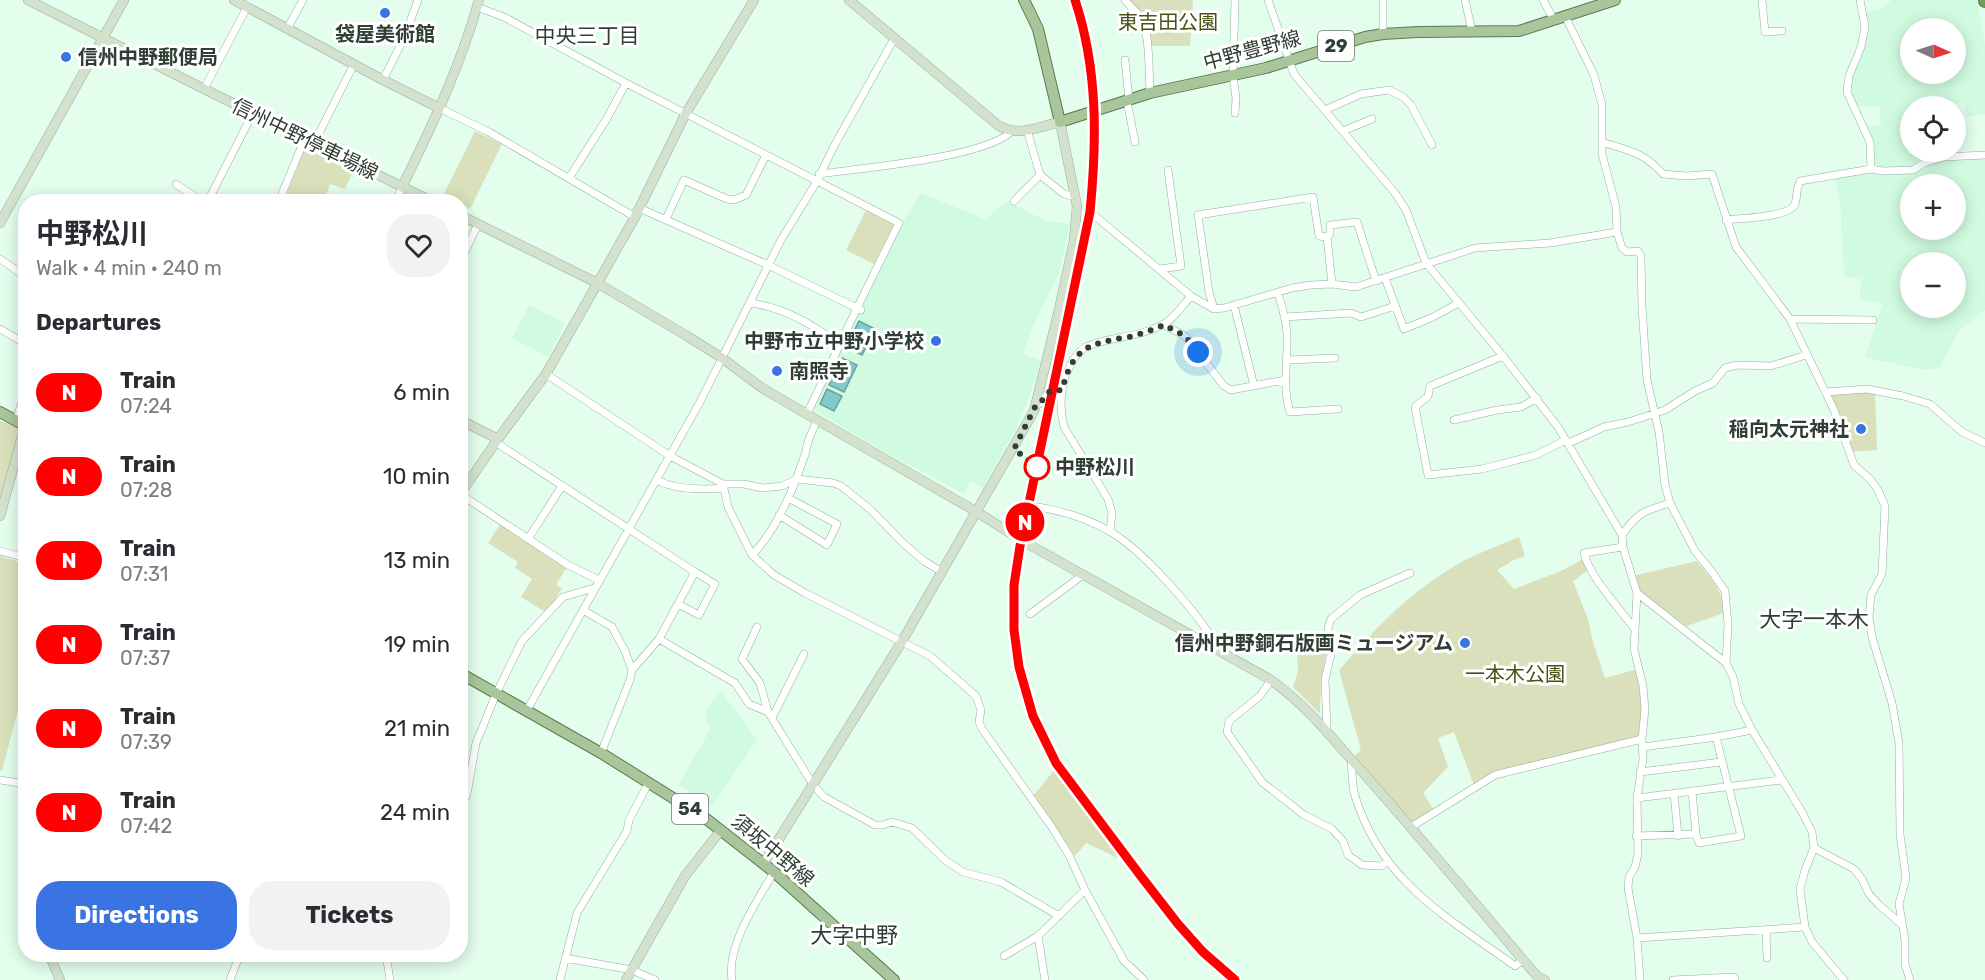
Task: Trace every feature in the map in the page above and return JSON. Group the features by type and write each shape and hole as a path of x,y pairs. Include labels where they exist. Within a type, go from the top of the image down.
{"main road":[{"path":"1024,0 1038,29 1060,122"},
{"name":"中野豊野線","path":"1060,122 1150,93 1233,76 1365,37 1383,34 1519,31 1560,18 1587,5 1615,0"},
{"path":"0,412 18,422"},
{"name":"須坂中野線","path":"468,678 601,753 721,830 764,863 894,980"}],"street":[{"name":"信州中野停車場線","path":"28,0 402,187 424,143 464,48 478,4"},
{"path":"1,219 16,197 124,0"},
{"path":"234,0 383,80 489,132 569,178 637,213 666,219 859,309"},
{"path":"287,29 303,0"},
{"path":"383,80 404,38 418,0"},
{"path":"468,483 546,374 637,213 686,113 754,0"},
{"path":"1125,0 1142,18 1146,30 1150,93"},
{"path":"1235,0 1233,76 1236,98 1235,113"},
{"path":"1268,0 1294,74 1395,193 1406,210 1425,263 1537,398 1567,442 1622,535 1623,547 1637,593 1634,649 1643,686 1645,709 1643,759 1637,798 1638,854 1635,867 1629,877 1628,888 1640,980"},
{"path":"1383,0 1383,34"},
{"path":"1465,0 1472,31"},
{"path":"1543,0 1560,18 1594,75 1602,105 1602,154 1616,207 1617,232 1622,248 1627,252 1638,251 1641,256 1647,380 1659,432 1665,485 1670,503 1695,551 1725,591 1728,624 1726,663 1739,704 1812,832 1814,848 1800,889 1805,927 1812,942 1844,980"},
{"path":"1762,0 1765,32 1782,31"},
{"path":"1860,0 1865,27 1861,47 1849,76 1847,92 1870,142 1871,169"},
{"path":"764,863 901,643 1014,449 1036,405 1074,241 1077,206 1060,122 1011,132 999,126 894,39 856,2"},
{"path":"478,4 766,155 818,178 899,223 807,414"},
{"path":"204,90 247,8"},
{"path":"527,710 670,456 781,240 818,178 894,39"},
{"path":"1125,60 1128,101 1135,142"},
{"path":"283,194 310,140 354,64"},
{"path":"569,178 606,120 626,83"},
{"path":"1324,110 1361,94 1389,90 1411,105 1432,145"},
{"path":"212,194 253,113"},
{"path":"1343,131 1372,119"},
{"path":"1027,130 1040,175 1064,194 1075,197"},
{"path":"818,178 945,156 1003,139 1011,132"},
{"path":"1602,142 1639,154 1650,160 1662,174 1686,176 1712,174 1736,247 1790,319 1839,421 1854,465 1870,479 1885,506 1882,574 1871,596 1869,617 1872,637 1892,703 1899,743 1900,834 1906,878 1899,904 1905,940 1905,964 1910,980"},
{"path":"666,219 684,180 727,199 734,200 747,195 766,155"},
{"path":"1726,219 1775,215 1791,210 1795,204 1796,190 1800,181 1871,169 1913,170 1924,163 1944,157 1985,155"},
{"path":"1160,269 1181,266 1168,170"},
{"path":"1014,201 1040,175"},
{"path":"176,184 191,194"},
{"path":"399,194 402,187 416,194"},
{"path":"1214,309 1209,292 1198,214 1313,197 1319,236 1327,237"},
{"path":"1095,216 1191,296 1214,309 1311,285 1356,286 1475,248 1550,243 1617,232"},
{"path":"468,220 597,283 722,358 762,388 1083,575 1271,680 1289,693 1327,730 1540,979"},
{"path":"1332,284 1327,237 1330,234 1330,225 1357,222 1376,281"},
{"path":"468,245 478,224"},
{"path":"0,259 18,271"},
{"path":"1385,278 1404,329 1457,304"},
{"path":"1278,293 1287,331 1288,360 1285,380 1286,401 1290,412 1338,409"},
{"path":"1110,531 1112,513 1108,499 1064,428 1061,414 1062,390 1069,368 1084,348 1117,338 1130,337 1164,325 1191,296"},
{"path":"750,303 763,304 782,310 821,330 840,345"},
{"path":"1234,305 1254,386"},
{"path":"1284,317 1351,313 1361,317 1395,306"},
{"path":"1790,319 1873,320"},
{"path":"1164,325 1185,336 1224,386 1232,390 1285,380"},
{"path":"0,329 18,339"},
{"path":"1503,356 1430,386 1428,396 1415,407 1428,475 1482,469 1536,455 1604,426 1628,422 1665,410 1695,391 1713,383 1725,368 1737,365 1771,366 1806,355"},
{"path":"1288,360 1335,358"},
{"path":"546,374 670,456 723,486 728,507 752,555 774,575 901,643 930,656 976,696 981,710 979,722 982,729 1051,825 1124,962 1144,980"},
{"path":"1826,392 1867,389 1930,404 1962,432 1985,443"},
{"path":"1036,405 1050,391 1062,390"},
{"path":"1454,420 1521,407 1537,398"},
{"path":"752,555 765,542 788,498 797,479 817,420"},
{"path":"468,425 497,441 628,530 715,584 699,615 678,604"},
{"path":"0,516 18,441"},
{"path":"656,480 667,485 704,490 723,486 771,488 791,483 797,479 833,483 841,486 871,510 904,544 924,561 942,572"},
{"path":"528,539 562,486"},
{"path":"779,515 827,544 837,524 788,498"},
{"path":"468,499 568,565 599,580"},
{"path":"1622,535 1634,518 1644,511 1670,503"},
{"path":"1032,506 1070,514 1110,531 1126,542 1178,594 1211,636 1210,646"},
{"path":"1623,547 1584,553 1588,564 1606,592 1634,628"},
{"path":"0,551 18,556"},
{"path":"601,753 632,670 659,639 695,572"},
{"path":"1327,730 1325,680 1331,654 1328,628 1331,619 1360,595 1410,573"},
{"path":"1030,614 1083,575"},
{"path":"468,788 476,743 496,694 522,641 563,597 594,588"},
{"path":"1637,593 1726,663"},
{"path":"583,610 612,627 632,670"},
{"path":"757,627 742,659 760,683 770,715 812,783 824,796 875,825 892,822 912,828 945,860 963,872 1001,882 1059,916"},
{"path":"659,639 735,683 749,704 770,715"},
{"path":"770,715 804,654"},
{"path":"1271,680 1260,696 1229,721 1227,732 1262,782 1304,815 1332,829 1343,841 1348,855 1362,865 1381,866 1387,862"},
{"path":"1643,747 1752,730"},
{"path":"1692,791 1698,843 1741,836 1716,737"},
{"path":"1411,827 1495,775 1642,739"},
{"path":"1351,759 1354,794 1368,830 1387,862 1410,888 1438,912 1515,966 1523,960"},
{"path":"1640,772 1721,762"},
{"path":"0,780 18,783"},
{"path":"1637,798 1781,780"},
{"path":"560,980 577,913 627,831 629,820 649,783"},
{"path":"1674,793 1678,836"},
{"path":"626,980 685,876 721,830"},
{"path":"1636,836 1696,834"},
{"path":"1814,848 1854,869 1869,894 1901,924"},
{"path":"732,980 730,971 737,940 774,872"},
{"path":"1004,956 1038,936 1085,890"},
{"path":"1636,938 1805,927"},
{"path":"1766,930 1767,958"},
{"path":"1038,936 1045,980"},
{"path":"565,958 632,970 655,980"},
{"path":"52,962 60,980"},
{"path":"230,980 237,962"},
{"path":"387,962 390,980"},
{"path":"1673,980 1734,976 1735,980"}],"shaded area":[{"path":"1891,0 1977,0 1985,44 1985,114 1966,117 1966,96 1900,96 1900,162 1966,162 1966,158 1985,155 1985,310 1959,331 1940,368 1923,370 1865,357 1883,303 1859,300 1861,279 1844,277 1840,201 1833,174 1871,169 1872,155 1863,128 1881,125 1879,106 1853,107 1847,92 1865,27 1861,13 1883,8"},
{"name":"中野市立中野小学校","path":"921,193 985,219 1008,201 1046,221 1070,224 1059,273 1032,328 1023,354 1041,361 1028,400 1015,430 983,488 971,481 964,493 867,442 813,409 901,225"},
{"path":"529,305 565,323 548,357 512,338"},
{"path":"721,691 757,740 712,807 678,785 711,728 705,710"}],"green space":[{"name":"東吉田公園","path":"1125,0 1193,0 1190,46 1147,46 1146,30"},
{"path":"475,131 502,144 470,209 468,208 468,194 444,194"},
{"path":"305,148 353,172 345,189 330,184 326,194 287,194"},
{"path":"866,210 894,225 874,264 846,250"},
{"path":"1875,390 1877,450 1849,452 1826,392"},
{"path":"0,421 18,426 18,437 0,500"},
{"path":"502,522 568,565 556,585 562,588 547,613 521,597 532,579 515,568 518,562 488,543"},
{"name":"一本木公園","path":"1519,537 1525,556 1497,570 1514,589 1561,571 1585,558 1591,568 1573,581 1588,619 1605,678 1638,669 1643,686 1642,739 1508,771 1475,788 1454,732 1438,738 1448,767 1423,793 1435,812 1411,827 1351,759 1361,750 1339,670 1390,616 1432,580 1465,560"},
{"path":"0,556 18,562 18,710 2,771 0,770"},
{"path":"1697,561 1719,591 1724,613 1684,627 1637,590 1633,576"},
{"path":"1322,634 1326,654 1321,681 1320,714 1293,687 1298,671 1297,654"},
{"path":"1056,768 1121,857 1120,859 1086,843 1075,856 1033,796"}],"water":[{"path":"859,321 875,329 862,355 846,347"},
{"path":"842,358 857,365 844,392 829,385"},
{"path":"827,389 842,396 834,411 820,404"}],"railway":[{"path":"1075,0 1088,53 1094,105 1095,132 1090,212 1022,534 1014,585 1014,630 1019,667 1033,716 1056,763 1178,924 1203,952 1235,980"}],"train":[{"name":"N","path":"1075,0 1083,22 1095,111 1090,212 1020,546 1014,585 1014,630 1019,667 1033,716 1056,763 1178,924 1203,952 1235,980"}],"place":[{"name":"袋屋美術館","path":"385,13"},
{"name":"信州中野郵便局","path":"66,57"},
{"name":"中野市立中野小学校","path":"936,341"},
{"name":"南照寺","path":"777,371"},
{"name":"稲向太元神社","path":"1861,429"},
{"name":"中野松川","path":"1037,467"},
{"name":"信州中野銅石版画ミュージアム","path":"1465,643"}],"district":[{"name":"中央三丁目","path":"587,36"},
{"name":"大字一本木","path":"1814,619"},
{"name":"大字中野","path":"854,935"}],"route":[{"path":"1037,467 1014,449 1036,405 1050,391 1062,390 1069,368 1084,348 1117,338 1130,337 1164,325 1185,336 1198,352"}]}
